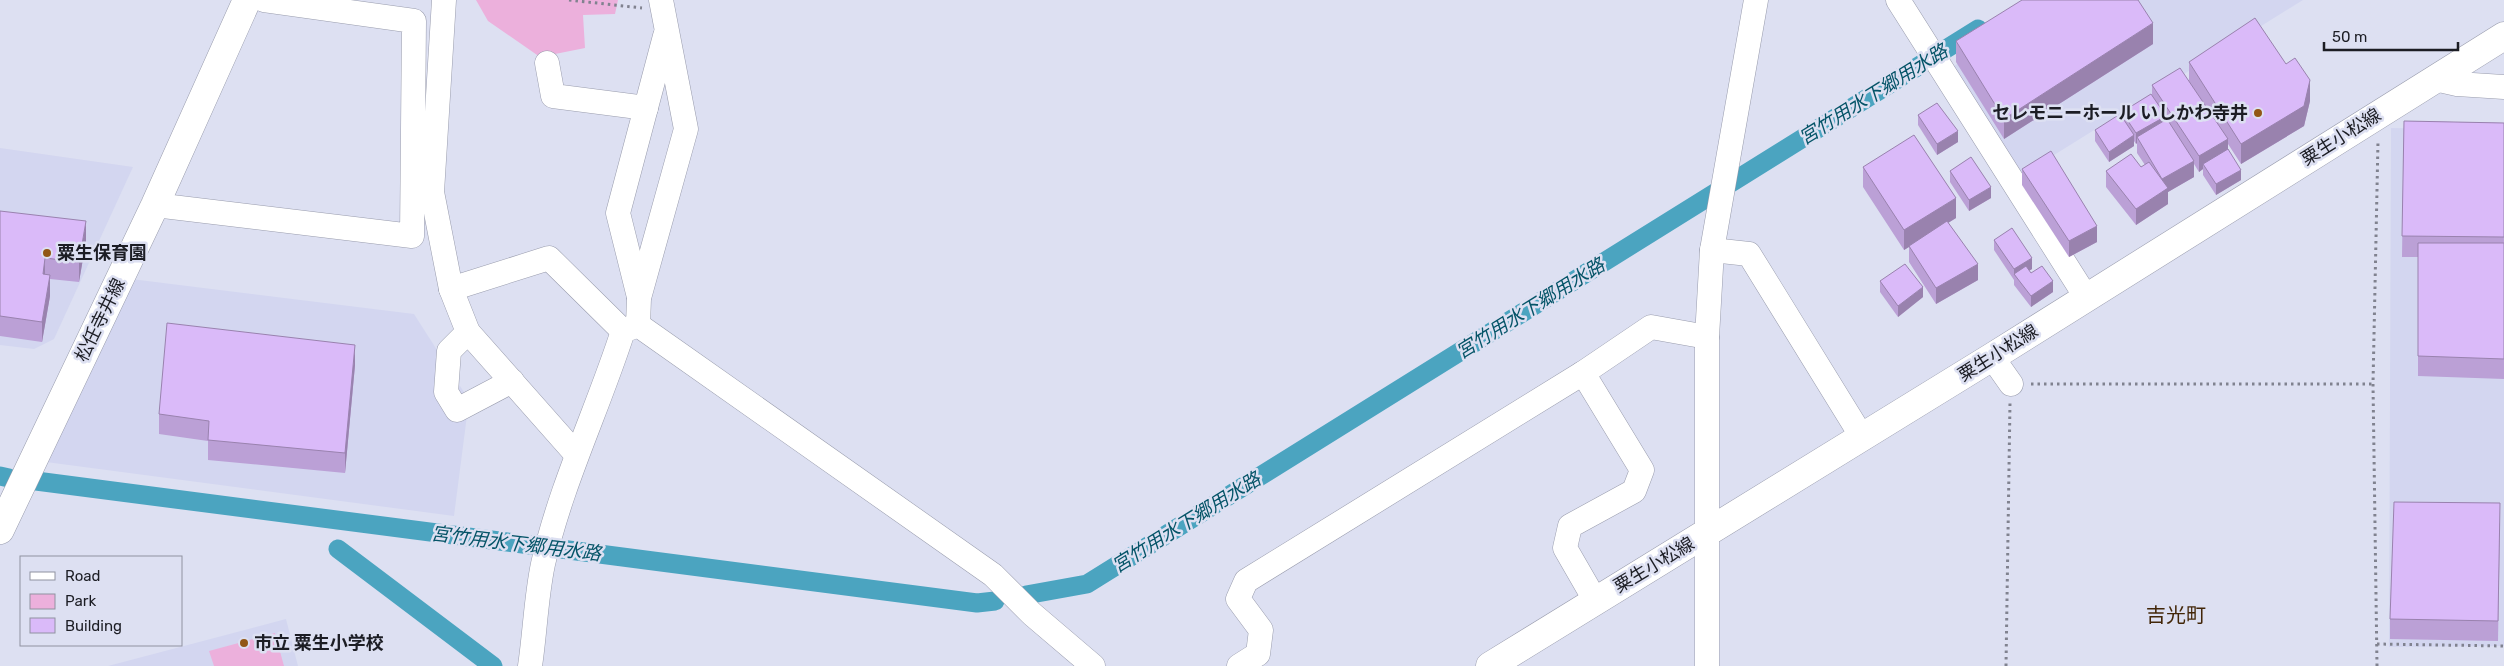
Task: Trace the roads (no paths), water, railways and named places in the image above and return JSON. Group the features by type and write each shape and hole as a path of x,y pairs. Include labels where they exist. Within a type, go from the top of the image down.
{"main road":[{"name":"松任寺井線","path":"0,530 155,206 248,0"},
{"name":"粟生小松線","path":"1490,666 1992,357 2504,36"}],"street":[{"path":"155,206 412,236 414,21 264,0"},
{"path":"444,0 432,192 451,290 468,332 576,454"},
{"path":"1707,666 1707,337 1712,250 1756,0"},
{"path":"1898,0 2086,297"},
{"path":"639,298 618,213 646,108 663,14"},
{"path":"530,666 543,565 576,454 631,328 686,129 663,14"},
{"path":"547,63 553,96 646,108"},
{"path":"2435,79 2457,84 2504,87"},
{"path":"1712,250 1749,254 1862,437"},
{"path":"451,290 549,258 631,328 993,575 1032,614 1093,666"},
{"path":"1240,666 1258,654 1261,630 1238,599 1246,581 1583,372 1651,327 1707,337"},
{"path":"468,332 449,351 446,392 457,410 512,381"},
{"path":"1992,357 2011,384"},
{"path":"1583,372 1642,470 1634,491 1570,526 1565,548 1595,600"}],"waterway":[{"name":"宮竹用水下郷用水路","path":"1026,595 1087,584 1978,29"},
{"name":"宮竹用水下郷用水路","path":"0,476 9,478"},
{"name":"宮竹用水下郷用水路","path":"36,481 977,603 995,601"},
{"path":"338,549 493,666"}],"place":[{"name":"セレモニーホール いしかわ寺井","path":"2258,113"},
{"name":"粟生保育園","path":"47,253"},
{"name":"市立 粟生小学校","path":"244,643"}],"district":[{"name":"吉光町","path":"2176,615"}]}
